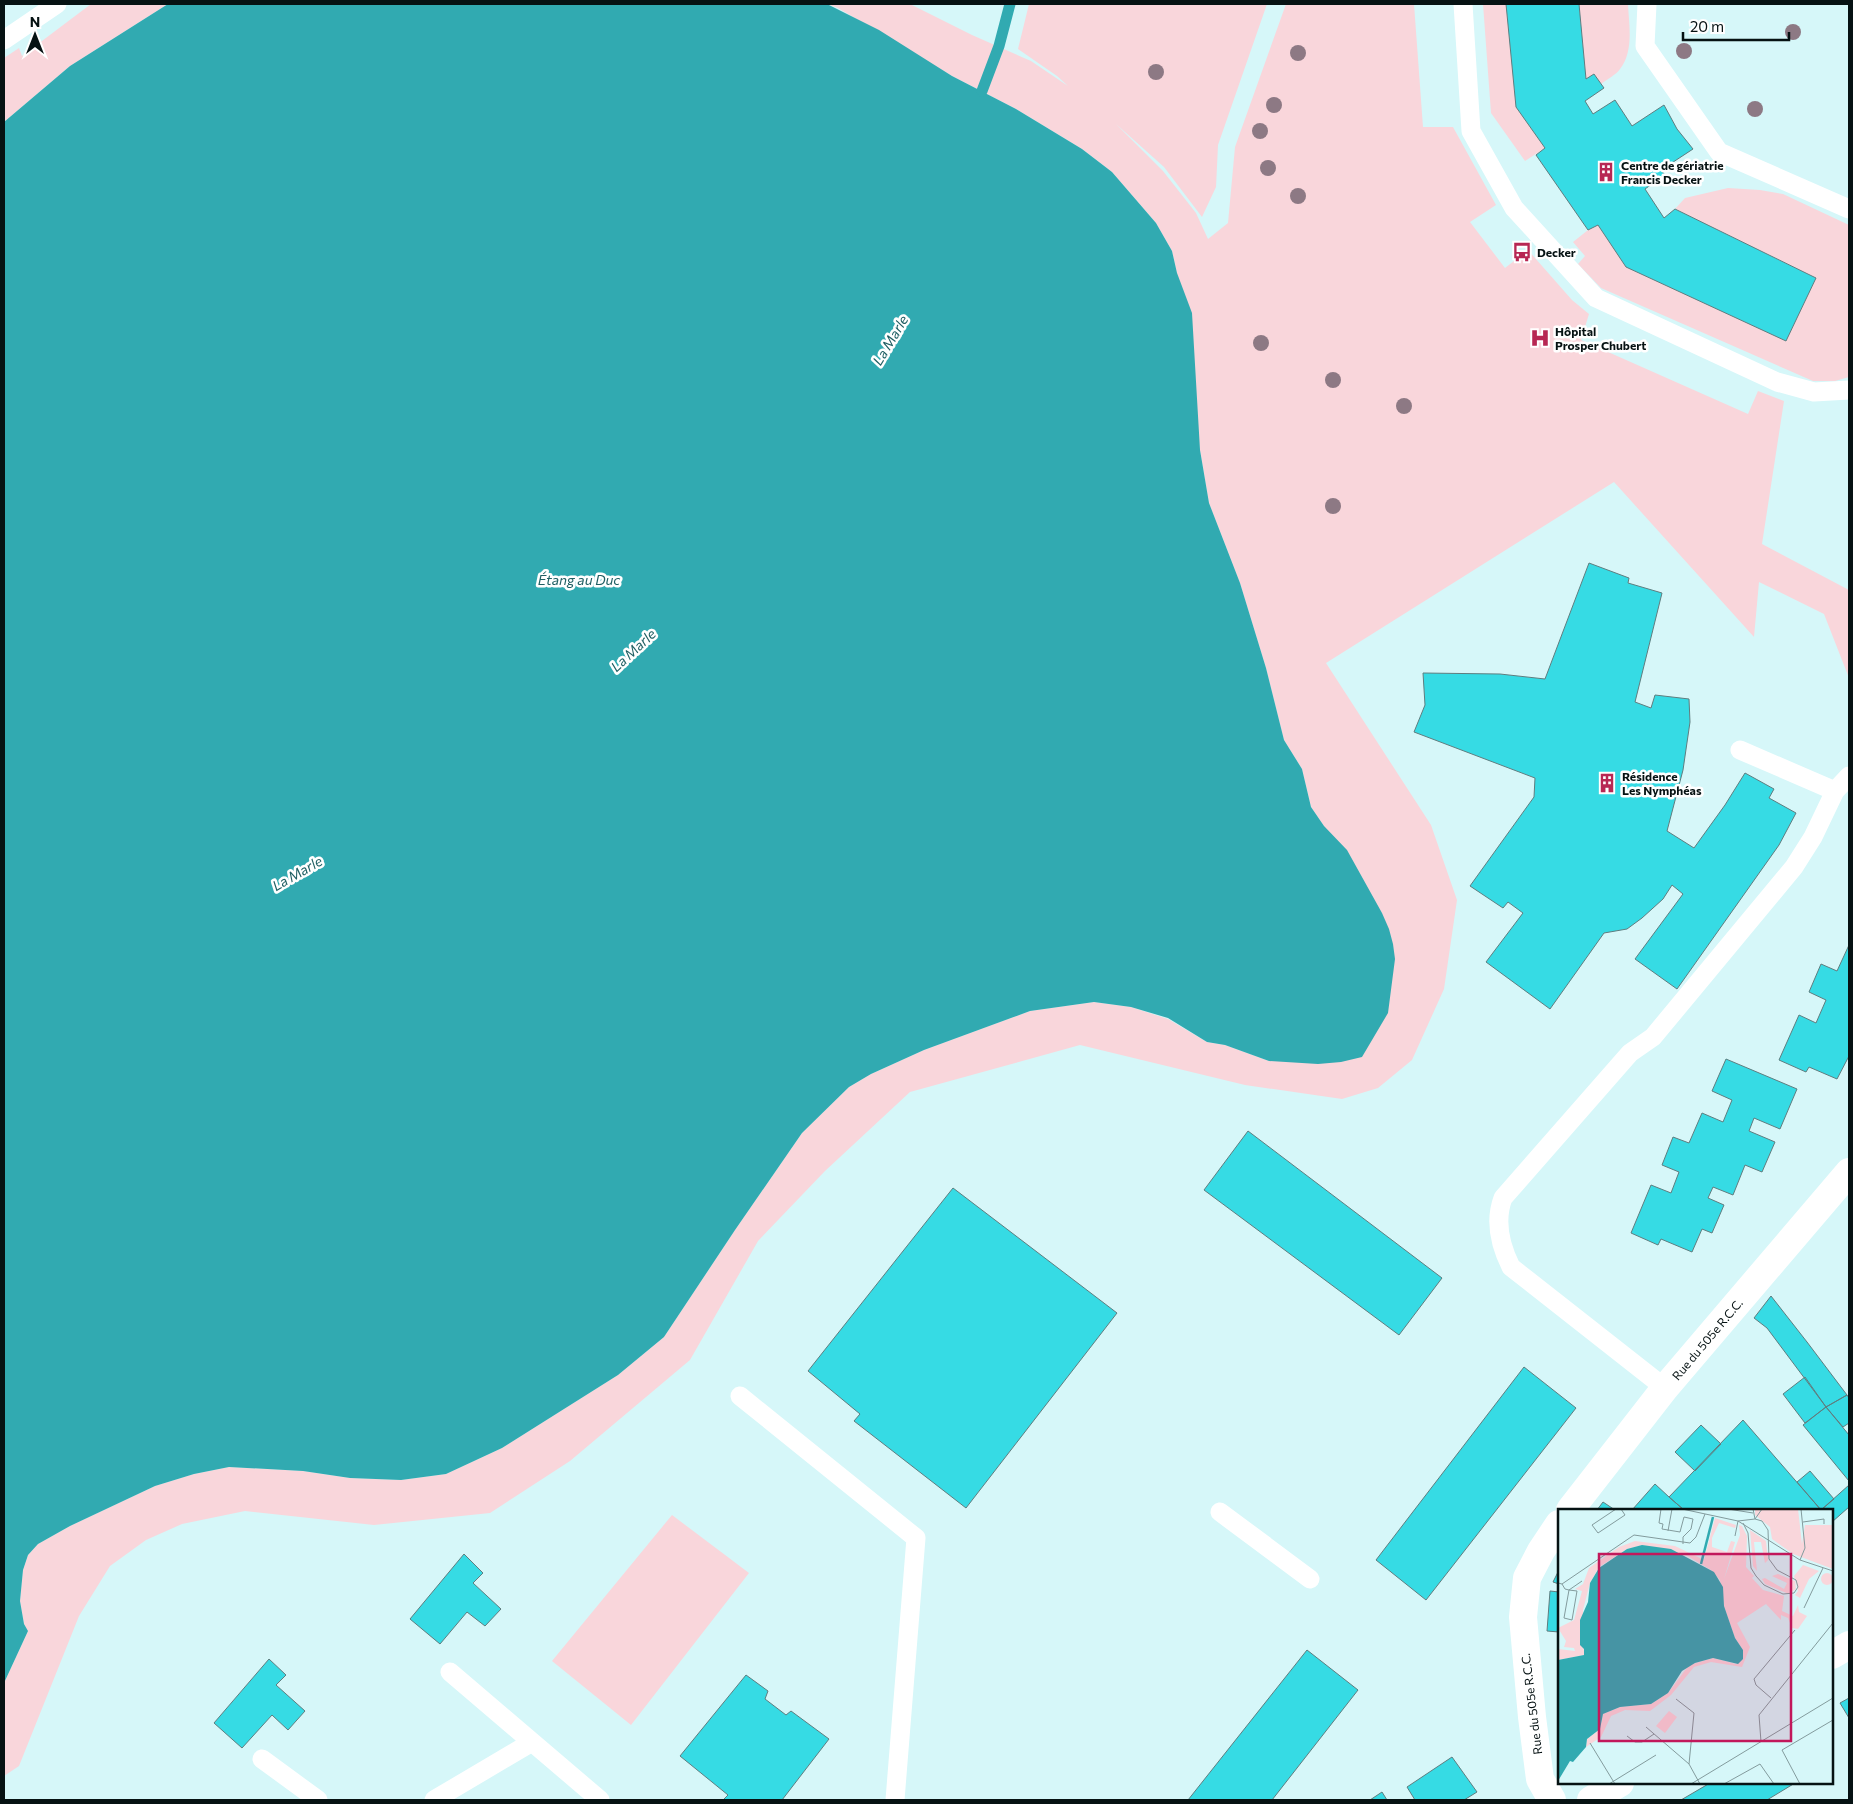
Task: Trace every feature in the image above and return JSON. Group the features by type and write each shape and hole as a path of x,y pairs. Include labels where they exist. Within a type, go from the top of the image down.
{"street":[{"name":"Rue du 505e R.C.C.","path":"1571,1509 1665,1388 1849,1172"},
{"name":"Rue du 505e R.C.C.","path":"1552,1800 1540,1779 1529,1690 1523,1617 1528,1578 1541,1551 1558,1526"},
{"path":"1833,1654 1849,1645"},
{"path":"1591,1800 1618,1784"}],"lane":[{"path":"4,40 57,4"},
{"path":"1463,4 1471,131 1514,208 1596,298 1777,382 1814,392 1849,390"},
{"path":"1646,4 1645,46 1719,152 1849,209"},
{"path":"1740,750 1836,791"},
{"path":"1665,1388 1511,1267 1502,1248 1498,1211 1503,1198 1630,1054 1654,1038 1794,867 1813,837 1836,791 1849,776"},
{"path":"740,1396 916,1538 895,1800"},
{"path":"1220,1512 1310,1579"},
{"path":"450,1672 600,1800"},
{"path":"434,1800 532,1742"},
{"path":"262,1759 318,1800"}],"shaded area":[{"path":"91,4 168,4 70,66 4,122 4,58 19,48 22,56"},
{"path":"827,4 910,4 972,35 1031,61 1068,86 1018,49 1029,4 1267,4 1218,145 1216,187 1202,217 1164,167 1116,124 1163,171 1196,213 1208,239 1228,223 1235,147 1286,4 1414,4 1423,127 1453,127 1496,205 1470,222 1505,268 1528,250 1572,300 1589,314 1581,340 1748,414 1758,391 1784,401 1762,544 1849,590 1849,678 1824,614 1759,582 1754,637 1614,482 1326,663 1431,825 1457,900 1444,989 1412,1060 1378,1088 1342,1099 1245,1085 1080,1045 910,1092 825,1171 758,1241 690,1360 570,1461 490,1513 374,1525 245,1511 182,1524 146,1540 110,1566 79,1616 19,1766 4,1776 4,1683 28,1631 24,1624 20,1601 23,1570 28,1555 38,1544 70,1526 155,1486 194,1474 229,1467 303,1471 350,1478 401,1480 446,1474 502,1448 618,1375 664,1337 802,1133 849,1087 871,1074 924,1050 1030,1011 1094,1002 1131,1007 1168,1019 1207,1042 1225,1045 1269,1061 1387,1013 1390,991 1382,913 1311,807 1302,769 1284,740 1266,668 1240,583 1209,503 1200,450 1177,273 1172,251 1156,223 1112,172 1082,149 1016,109 952,76 838,8"},
{"path":"1483,4 1506,4 1516,107 1545,148 1525,161 1491,113"},
{"path":"1579,4 1628,4 1630,38 1627,54 1618,71 1601,84 1594,74 1586,79"},
{"path":"1728,188 1783,194 1849,225 1849,377 1835,381 1813,381 1601,288 1578,264 1585,256 1573,242 1598,225 1786,340 1816,278 1675,209 1685,198"},
{"path":"672,1515 749,1573 631,1725 552,1661"}],"water":[{"name":"Étang au Duc","path":"168,4 827,4 879,30 952,76 1016,109 1082,149 1112,172 1156,223 1172,251 1177,273 1192,313 1200,450 1209,503 1240,583 1266,668 1284,740 1302,769 1311,807 1324,826 1347,850 1382,913 1389,929 1395,959 1388,1013 1362,1057 1341,1062 1318,1064 1269,1061 1225,1045 1207,1042 1168,1018 1131,1007 1094,1002 1030,1011 924,1050 871,1074 849,1087 802,1133 664,1337 618,1375 502,1448 446,1474 401,1480 350,1478 303,1471 229,1467 194,1474 155,1486 70,1526 38,1544 28,1555 23,1570 20,1601 24,1624 28,1631 4,1683 4,122 70,66"}],"building":[{"name":"Centre de gériatrie Francis Decker","path":"1506,4 1579,4 1586,79 1594,74 1604,88 1585,101 1593,114 1615,100 1632,126 1664,105 1677,129 1693,149 1661,170 1665,175 1645,189 1664,218 1675,209 1816,278 1786,341 1626,267 1598,225 1588,230 1536,155 1545,148 1516,107"},
{"name":"Résidence Les Nymphéas","path":"1589,563 1629,578 1628,583 1662,593 1635,702 1651,708 1655,695 1689,699 1690,722 1683,770 1667,831 1694,848 1745,773 1774,789 1769,798 1796,813 1779,845 1677,989 1635,959 1683,894 1672,885 1663,899 1627,929 1604,933 1550,1009 1486,962 1523,913 1508,902 1503,908 1470,886 1534,797 1535,778 1414,732 1425,705 1423,673 1500,674 1545,679"},
{"path":"1849,945 1849,1056 1837,1079 1809,1067 1806,1072 1779,1060 1799,1015 1816,1023 1826,1000 1809,992 1821,964 1837,971"},
{"path":"1726,1059 1797,1089 1780,1129 1754,1118 1749,1131 1775,1142 1762,1172 1745,1165 1733,1195 1713,1187 1708,1198 1724,1205 1712,1233 1702,1229 1692,1252 1661,1239 1658,1245 1631,1233 1651,1185 1671,1193 1679,1172 1662,1165 1673,1137 1689,1143 1702,1113 1723,1122 1732,1100 1712,1091"},
{"path":"1248,1131 1442,1278 1399,1335 1204,1190"},
{"path":"953,1188 1117,1313 966,1508 854,1421 860,1414 808,1371"},
{"path":"1771,1296 1847,1395 1826,1407 1767,1328 1754,1318"},
{"path":"1524,1367 1576,1408 1426,1600 1376,1560"},
{"path":"1805,1377 1826,1407 1805,1423 1783,1394"},
{"path":"1847,1395 1849,1398 1849,1423 1843,1427 1826,1407"},
{"path":"1826,1407 1849,1435 1849,1481 1803,1425"},
{"path":"1743,1420 1820,1509 1683,1509 1669,1497"},
{"path":"1701,1425 1721,1444 1695,1471 1675,1452"},
{"path":"1810,1471 1834,1499 1820,1509 1797,1482"},
{"path":"1655,1484 1683,1509 1633,1509"},
{"path":"1849,1485 1849,1507 1833,1521 1833,1509 1822,1509"},
{"path":"1603,1502 1614,1509 1598,1509"},
{"path":"464,1554 483,1573 473,1583 501,1609 485,1626 467,1612 440,1644 410,1619"},
{"path":"1558,1572 1558,1584 1553,1582"},
{"path":"1550,1591 1558,1592 1558,1632 1547,1631"},
{"path":"1307,1650 1358,1690 1272,1800 1188,1800"},
{"path":"269,1659 286,1675 276,1685 305,1711 288,1730 272,1715 242,1748 214,1723"},
{"path":"746,1675 768,1691 765,1699 786,1715 791,1711 829,1739 782,1800 723,1800 728,1795 680,1756"},
{"path":"1849,1698 1849,1718 1840,1703"},
{"path":"1452,1757 1477,1792 1464,1800 1415,1800 1407,1787"},
{"path":"1708,1784 1793,1784 1767,1800 1681,1800"},
{"path":"1382,1792 1387,1800 1370,1800"}],"waterway":[{"name":"La Marle","path":"982,91 999,46 1010,4"}],"place":[{"name":"Centre de gériatrie Francis Decker","path":"1606,172"},
{"name":"Decker","path":"1522,252"},
{"name":"Hôpital Prosper Chubert","path":"1540,338"},
{"name":"Résidence Les Nymphéas","path":"1607,783"}]}
